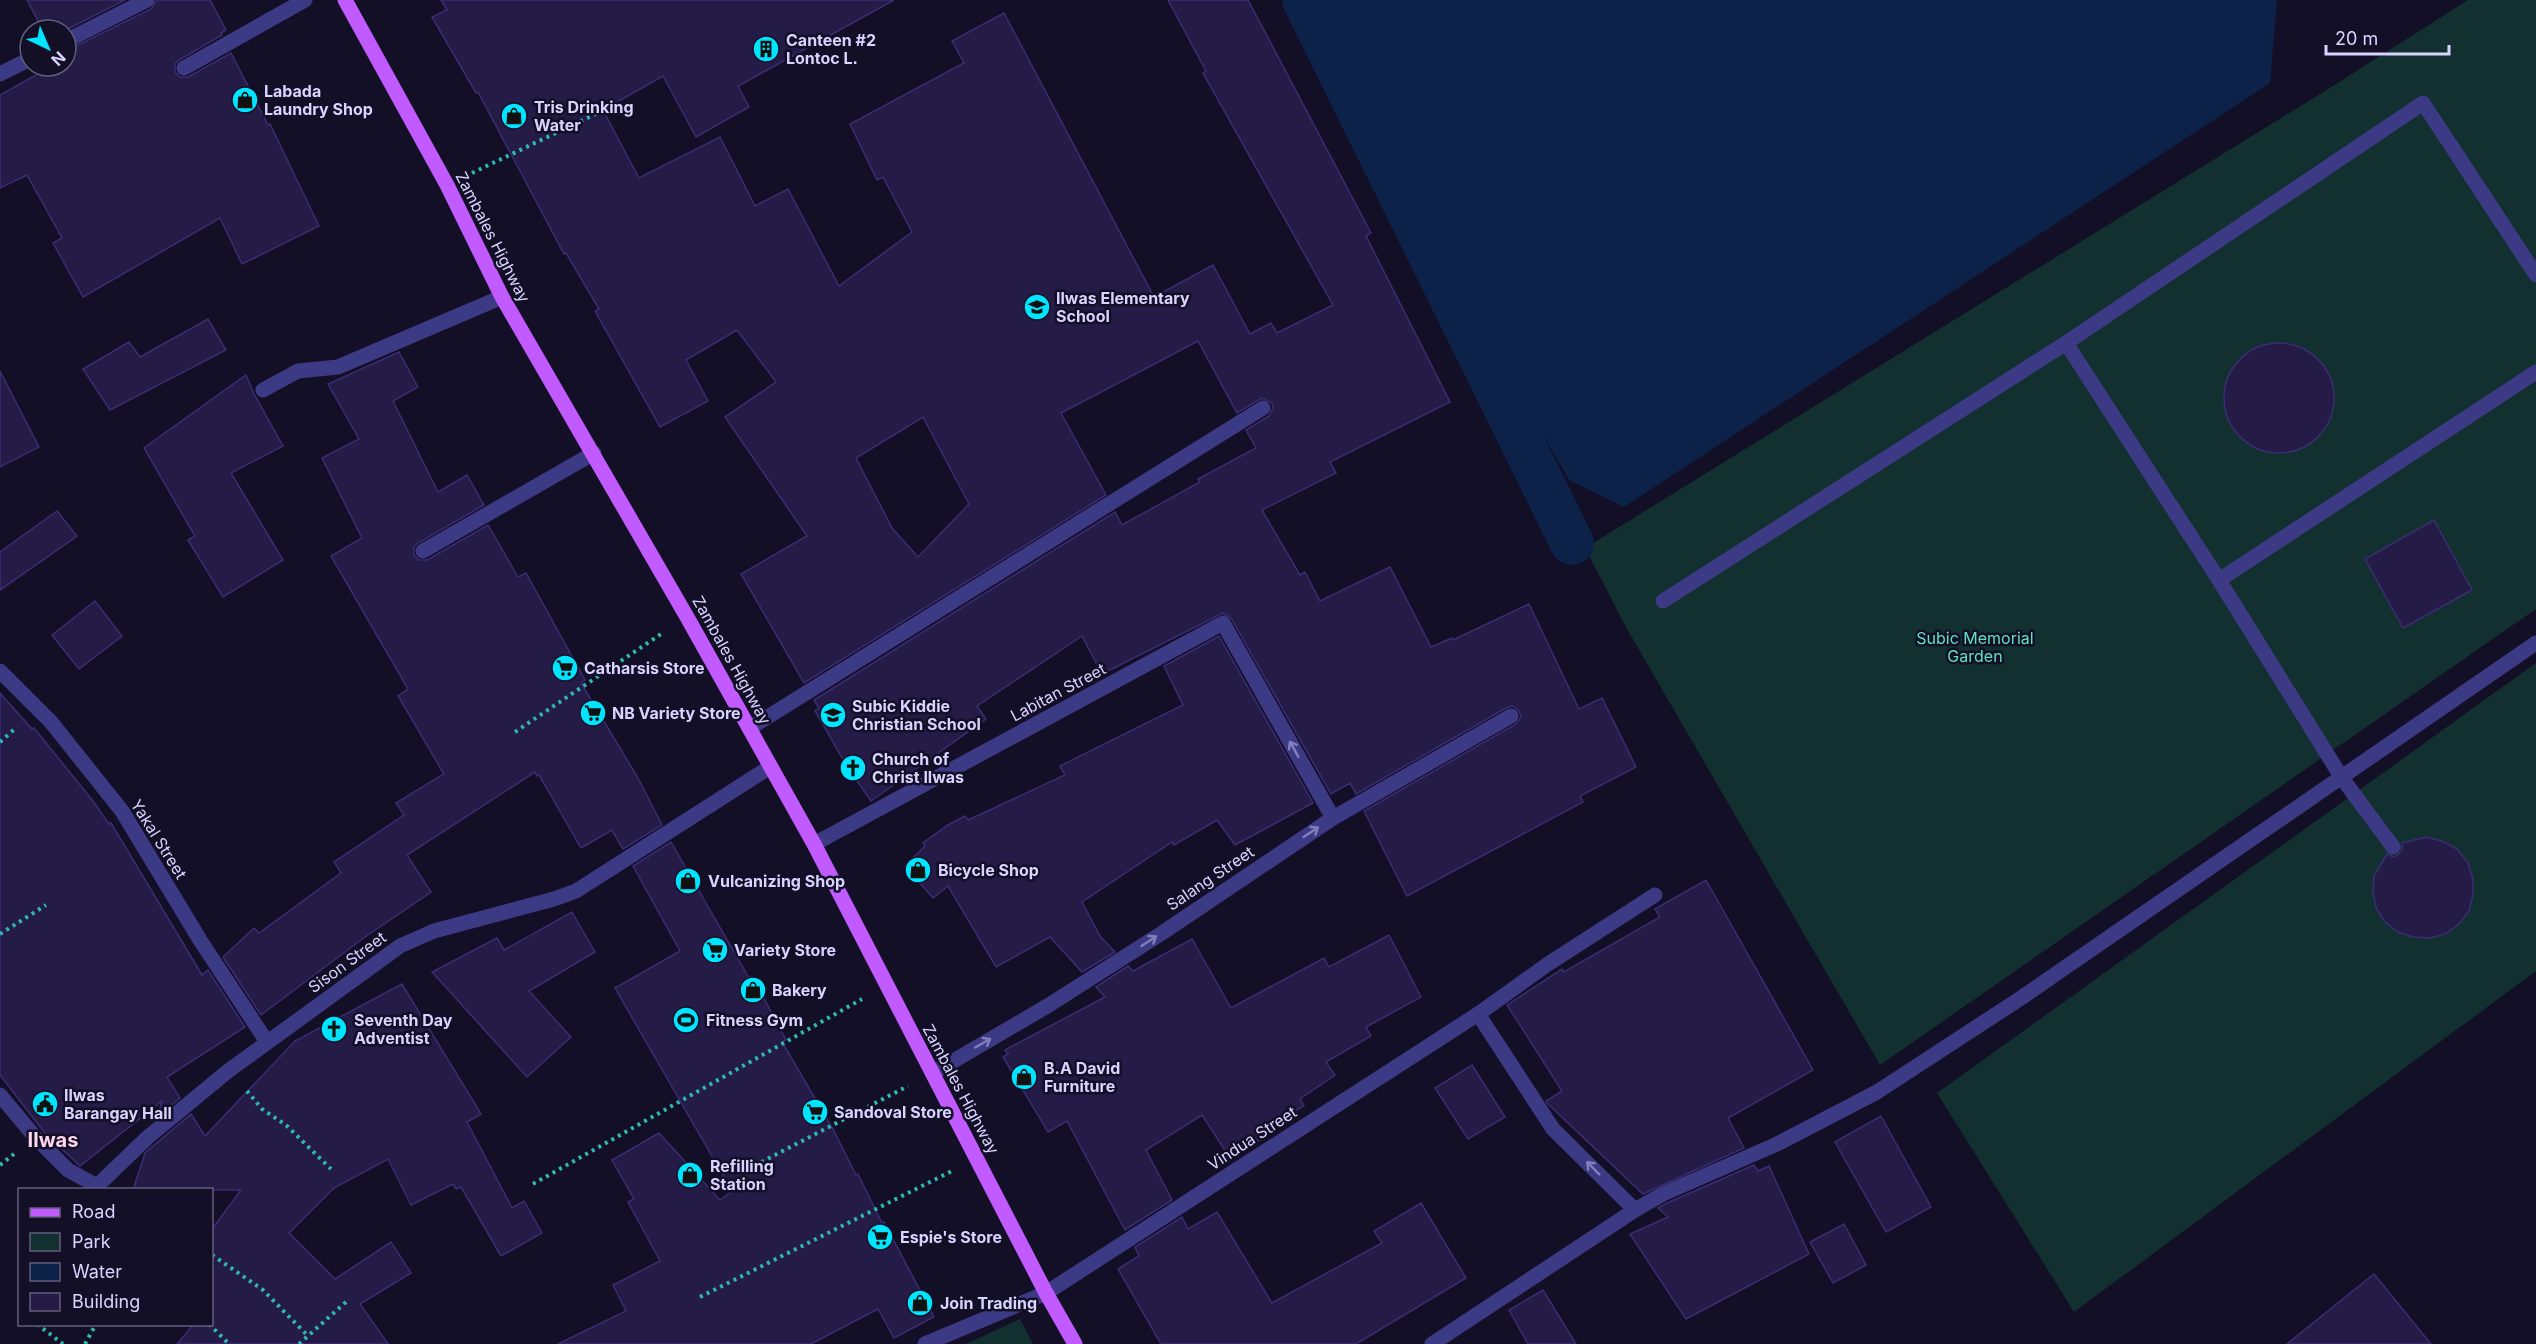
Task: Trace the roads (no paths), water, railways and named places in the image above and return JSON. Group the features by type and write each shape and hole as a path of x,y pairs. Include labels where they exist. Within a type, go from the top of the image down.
{"main road":[{"name":"Zambales Highway","path":"345,0 447,186 502,297 594,453 814,844 1046,1293 1075,1344"}],"street":[{"path":"78,35 147,0"},
{"path":"184,68 305,0"},
{"path":"0,75 18,65"},
{"path":"1663,601 2066,343 2422,103 2536,276"},
{"path":"263,390 298,371 338,367 502,297"},
{"path":"2066,343 2219,580 2342,778 2393,847"},
{"path":"2219,580 2536,372"},
{"path":"750,728 1263,408"},
{"path":"423,551 594,453"},
{"name":"Labitan Street","path":"814,844 1223,623 1333,818"},
{"path":"1432,1344 1635,1210 1663,1194 1777,1144 1877,1092 2040,985 2536,643"},
{"name":"Yakal Street","path":"0,671 51,722 122,811 200,940 267,1042"},
{"name":"Salang Street","path":"933,1073 1058,999 1162,933 1333,818 1511,716"},
{"name":"Sison Street","path":"0,1095 35,1137 68,1170 97,1186 148,1137 228,1071 400,946 416,938 576,891 771,766"},
{"name":"Vindua Street","path":"925,1344 1046,1293 1478,1014 1548,964 1655,895"},
{"path":"1478,1014 1553,1129 1635,1210"}],"water":[{"path":"1322,0 2277,0 2270,83 1624,507 1569,480 1463,295"}],"waterway":[{"path":"1304,0 1572,543"}],"place":[{"name":"Canteen #2 Lontoc L.","path":"766,49"},
{"name":"Labada Laundry Shop","path":"245,100"},
{"name":"Tris Drinking Water","path":"514,116"},
{"name":"Ilwas Elementary School","path":"1037,307"},
{"name":"Catharsis Store","path":"565,668"},
{"name":"NB Variety Store","path":"593,713"},
{"name":"Subic Kiddie Christian School","path":"833,715"},
{"name":"Church of Christ Ilwas","path":"853,768"},
{"name":"Bicycle Shop","path":"918,870"},
{"name":"Vulcanizing Shop","path":"688,881"},
{"name":"Variety Store","path":"715,950"},
{"name":"Bakery","path":"753,990"},
{"name":"Fitness Gym","path":"686,1020"},
{"name":"Seventh Day Adventist","path":"334,1029"},
{"name":"B.A David Furniture","path":"1024,1077"},
{"name":"Ilwas Barangay Hall","path":"45,1104"},
{"name":"Sandoval Store","path":"815,1112"},
{"name":"Refilling Station","path":"690,1175"},
{"name":"Espie's Store","path":"880,1237"},
{"name":"Join Trading","path":"920,1303"}],"district":[{"name":"Ilwas","path":"53,1140"}],"park label":[{"name":"Subic Memorial Garden","path":"1975,647"}]}
